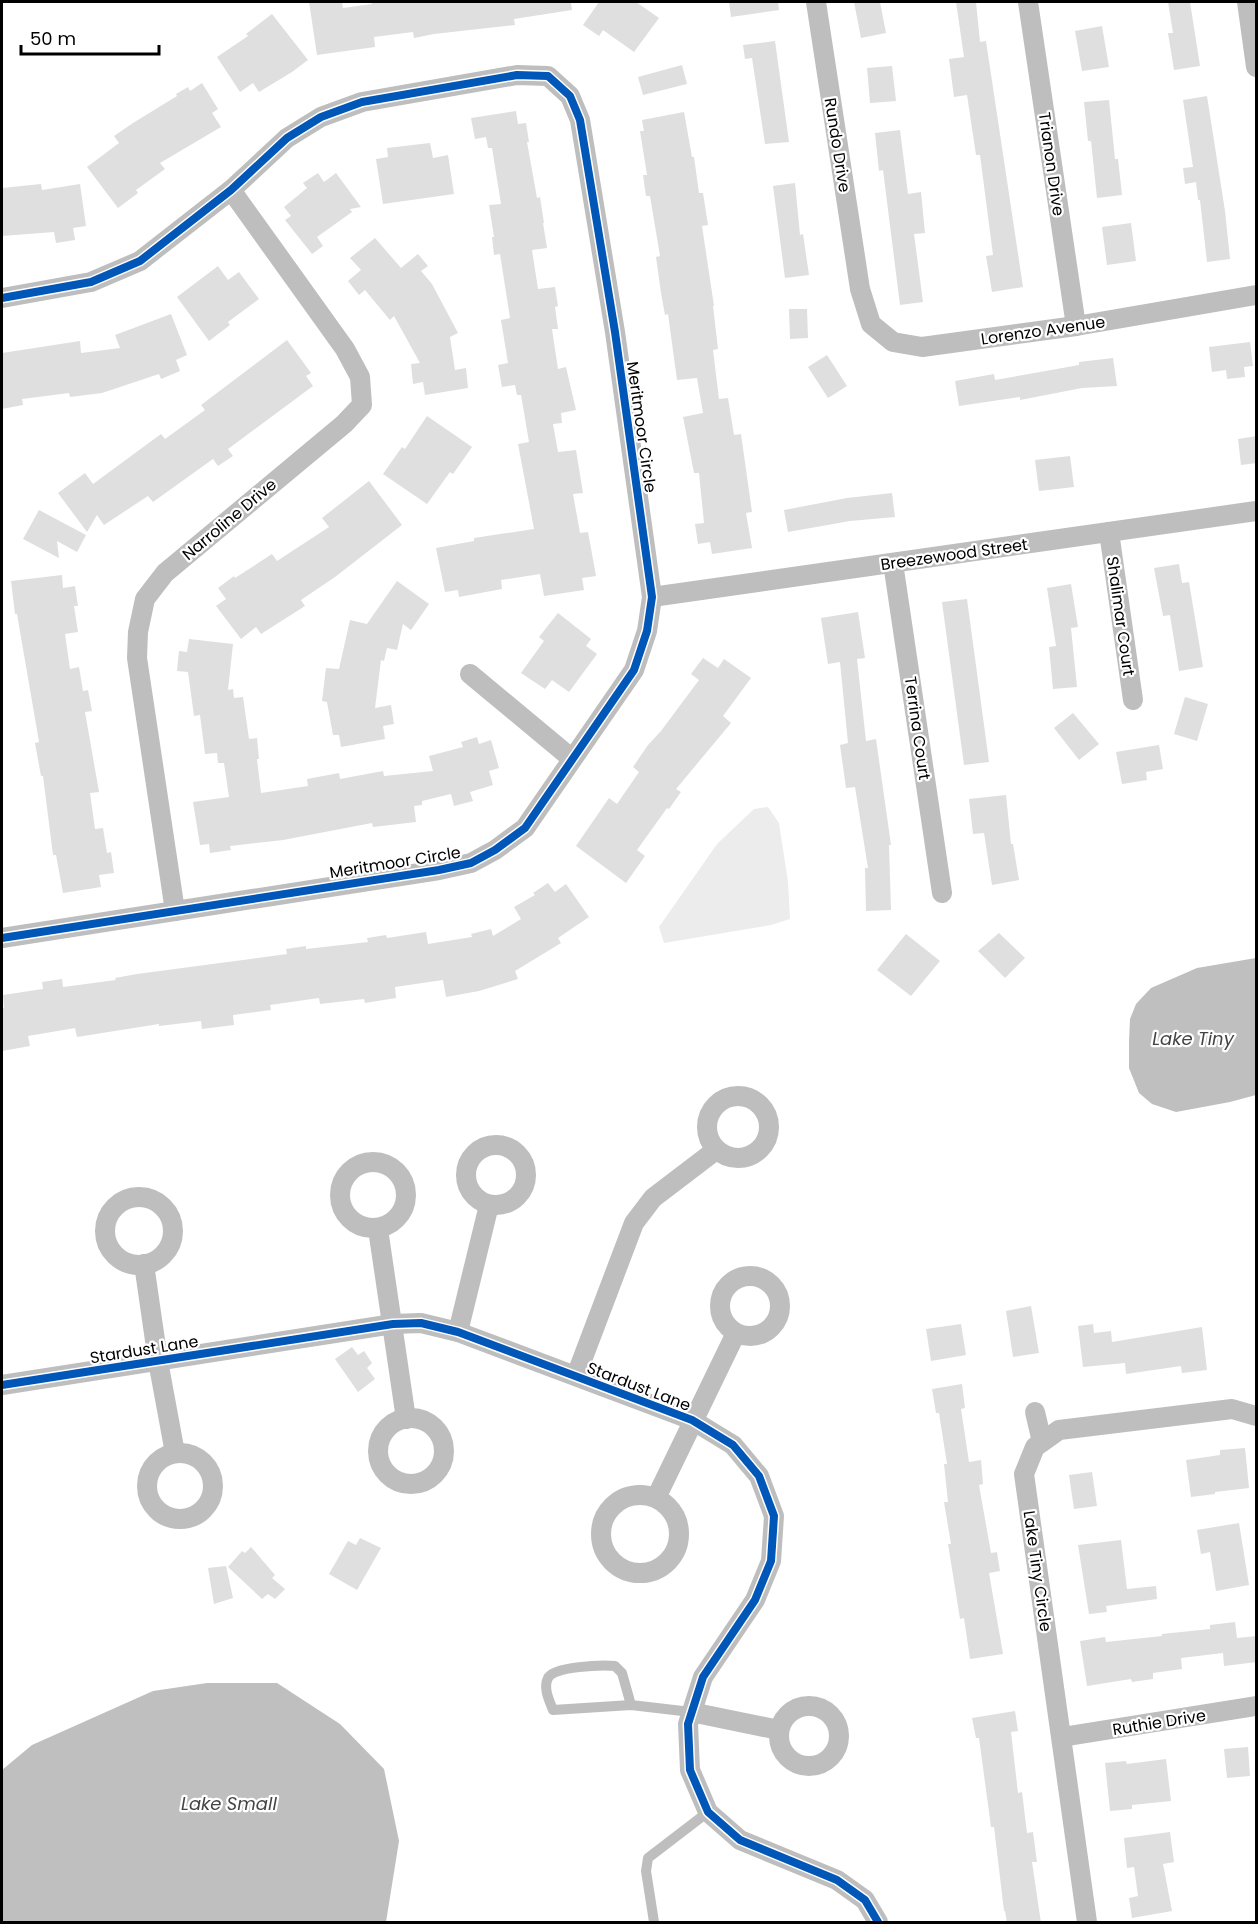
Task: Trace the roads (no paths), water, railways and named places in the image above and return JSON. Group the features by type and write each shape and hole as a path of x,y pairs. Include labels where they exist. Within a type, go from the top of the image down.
{"street":[{"name":"Rundo Drive","path":"816,2 860,289"},
{"name":"Trianon Drive","path":"1028,2 1076,326"},
{"path":"1247,2 1257,67"},
{"name":"Meritmoor Circle","path":"2,297 91,282 140,261 231,190 287,138 321,117 362,102 517,75 548,76 570,96 580,120 615,332 652,597 647,631 634,670 571,758 525,828 495,850 471,863 2,938"},
{"name":"Narroline Drive","path":"175,911 137,658 138,632 146,599 165,573 344,424 362,405 360,377 345,349 231,190"},
{"name":"Lorenzo Avenue","path":"860,289 871,324 893,342 922,347 1076,326 1257,295"},
{"name":"Breezewood Street","path":"652,597 1257,511"},
{"name":"Shalimar Court","path":"1109,532 1133,700"},
{"name":"Terrina Court","path":"893,563 942,893"},
{"path":"470,674 571,758"},
{"path":"576,1376 634,1223 653,1198 716,1150"},
{"path":"458,1332 489,1205"},
{"path":"378,1229 406,1419"},
{"path":"144,1264 175,1454"},
{"name":"Stardust Lane","path":"2,1385 393,1324 421,1323 458,1332 692,1420 733,1445 759,1476 774,1516 771,1561 755,1600 703,1677 688,1724 690,1770 708,1812 740,1840 837,1880 865,1900 878,1923"},
{"path":"656,1498 736,1333"},
{"path":"1035,1412 1042,1442 1059,1430 1232,1409 1257,1416"},
{"name":"Lake Tiny Circle","path":"1042,1442 1035,1447 1024,1474 1087,1923"},
{"path":"641,1495 656,1498 669,1507 677,1520 680,1535 676,1551 667,1563 654,1572 639,1574 624,1571 611,1562 603,1549 600,1534 603,1518 612,1506 625,1497 641,1495"},
{"name":"Ruthie Drive","path":"1062,1737 1257,1706"},
{"path":"691,1712 779,1730"}],"lane":[{"path":"631,1705 622,1673 615,1666 603,1665 558,1670 551,1673 547,1679 546,1691 552,1710 631,1705 691,1712"},
{"path":"654,1923 646,1871 648,1858 708,1812"}],"water":[{"name":"Lake Tiny","path":"1256,958 1256,1095 1176,1112 1152,1104 1139,1093 1129,1068 1130,1019 1136,1004 1151,988 1197,968"},
{"name":"Lake Small","path":"207,1683 277,1683 340,1724 384,1769 399,1841 386,1922 2,1922 2,1770 32,1745 153,1691"}]}
